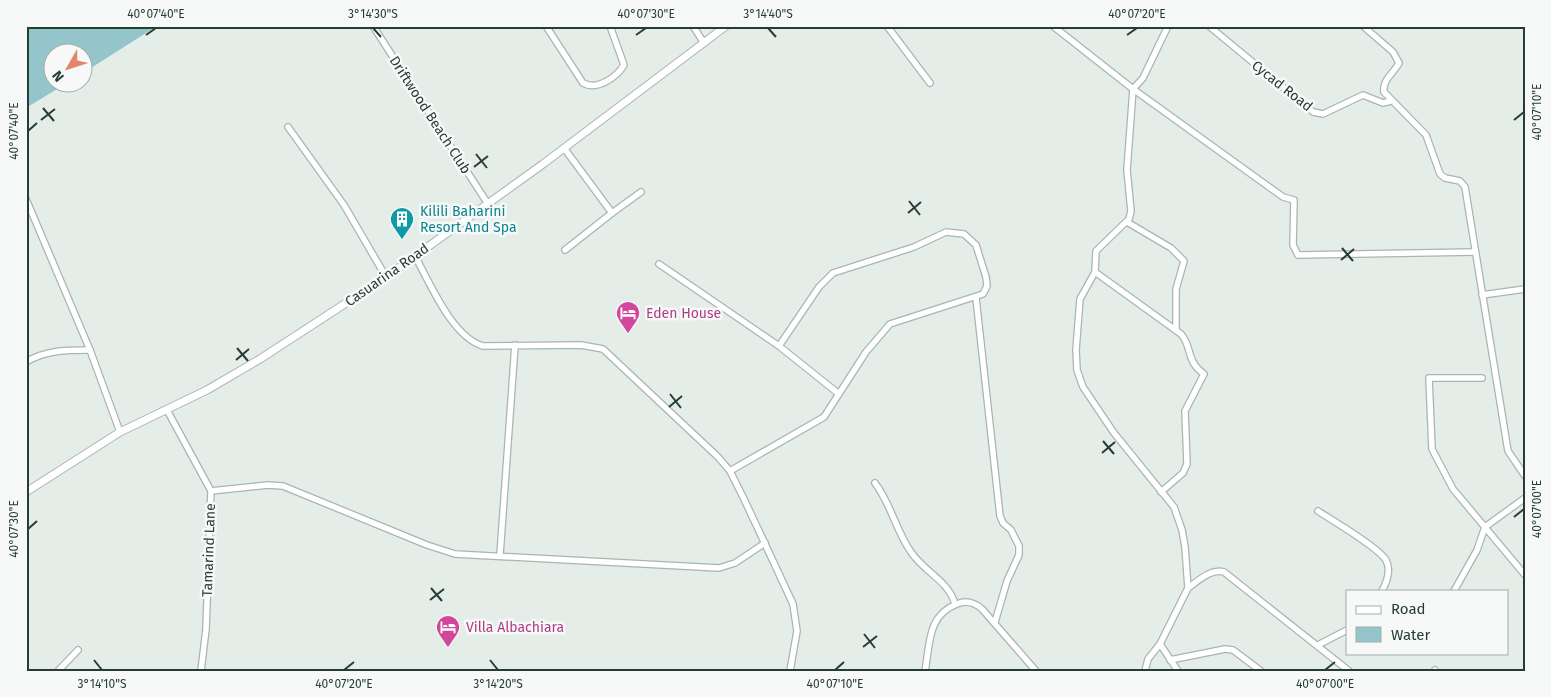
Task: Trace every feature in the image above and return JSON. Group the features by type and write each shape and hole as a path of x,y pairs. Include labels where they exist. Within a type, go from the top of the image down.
{"street":[{"name":"Driftwood Beach Club","path":"373,26 488,204"},
{"path":"546,26 583,83 592,87 598,86 618,72 624,65 610,26"},
{"path":"693,26 704,43"},
{"name":"Casuarina Road","path":"26,492 120,432 207,390 260,359 386,277 564,148 726,26"},
{"path":"887,26 930,83"},
{"path":"1053,26 1133,89 1283,197 1294,200 1293,245 1298,255 1475,252"},
{"path":"1168,26 1143,78 1133,89 1127,170 1131,211 1127,222 1096,251 1095,272 1080,299 1077,370 1083,387 1114,433 1178,514 1184,538 1188,588"},
{"name":"Cycad Road","path":"1209,26 1314,112 1324,114 1363,95 1382,103 1391,101"},
{"path":"1363,26 1393,52 1399,63 1383,86 1391,101 1426,135 1440,174 1445,178 1463,183 1508,451 1525,476"},
{"path":"288,127 340,198 386,277"},
{"path":"564,148 612,214"},
{"path":"565,250 641,192"},
{"path":"26,199 90,350 120,432"},
{"path":"1127,222 1171,248 1184,261 1176,289 1176,330"},
{"path":"730,471 821,419 866,352 890,324 903,318 976,298 982,294 987,286 976,244 964,234 946,232 914,246 833,273 819,287 779,346"},
{"path":"415,256 444,306 468,339 483,346 581,345 603,349 689,428 730,471 796,614 797,631 790,671"},
{"path":"660,264 779,346 839,394"},
{"path":"1095,272 1185,338 1194,367 1204,374 1186,412 1187,464 1182,473 1161,492"},
{"path":"1482,295 1525,289"},
{"path":"976,298 1000,516 1011,530 1019,546 1019,555 1007,582 995,622"},
{"path":"500,555 515,345"},
{"path":"26,362 36,356 56,351 90,350"},
{"path":"1482,378 1429,378 1432,449 1453,489 1525,575"},
{"name":"Tamarind Lane","path":"167,410 211,492 206,629 202,671"},
{"path":"876,483 911,553 951,592 955,604"},
{"path":"211,492 268,485 283,486 440,550 455,554 719,568 735,563 765,544"},
{"path":"1455,590 1477,550 1485,527 1525,498"},
{"path":"1318,511 1381,554 1388,566 1387,577 1382,590"},
{"path":"1145,671 1148,659 1160,644 1188,588 1207,574 1218,571 1224,572 1350,671"},
{"path":"925,671 930,632 934,624 939,615 955,604 962,602 976,604 995,622 1036,671"},
{"path":"1318,645 1346,631"},
{"path":"1160,644 1178,671"},
{"path":"1170,660 1225,648 1233,650 1261,671"},
{"path":"58,671 78,650"}],"water":[{"path":"26,26 157,26 92,67 92,42 42,42 42,92 52,92 26,108"}],"place":[{"name":"Kilili Baharini Resort And Spa","path":"402,240"},
{"name":"Eden House","path":"628,334"},
{"name":"Villa Albachiara","path":"448,648"}]}
